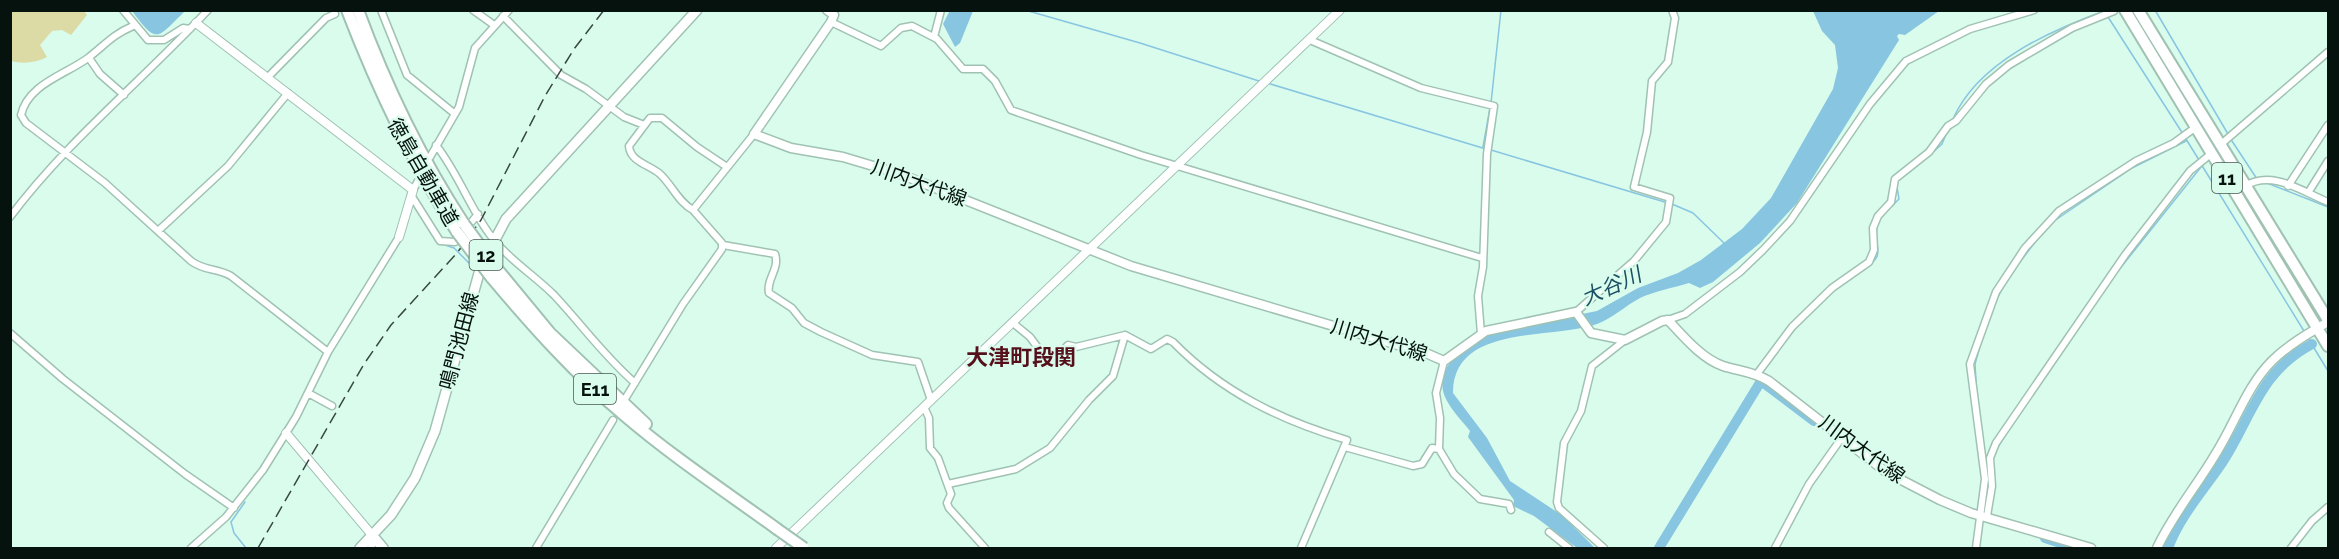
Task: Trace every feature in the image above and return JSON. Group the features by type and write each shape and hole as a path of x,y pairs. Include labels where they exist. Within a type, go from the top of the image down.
{"highway":[{"name":"徳島自動車道","path":"347,10 386,106 416,164 495,274 582,366 715,483 804,549"},
{"name":"11","path":"2125,10 2193,130 2219,146 2249,184 2328,321"},
{"name":"11","path":"2138,10 2219,146 2315,330 2328,346"},
{"name":"徳島自動車道","path":"359,13 394,101 461,228"}],"main road":[{"name":"鳴門池田線","path":"360,549 373,541 415,478 435,431 475,284 494,240 524,198 697,10"},
{"path":"754,134 832,14"},
{"name":"川内大代線","path":"754,134 791,147 843,156 900,174 1131,266 1428,354 1443,362 1481,334 1500,327 1577,313"},
{"path":"1577,313 1591,333 1624,340 1662,321 1668,321"},
{"name":"川内大代線","path":"1668,321 1718,364 1757,374 1843,436 1886,472 1940,500 1982,517 2091,549"},
{"path":"2157,549 2179,506 2217,454 2258,378 2271,361 2328,321"},
{"path":"373,541 383,549"}],"street":[{"path":"123,10 144,38 157,42 183,28 193,26 288,93 412,192 440,241 455,242 478,214"},
{"path":"10,217 40,178 208,10"},
{"path":"473,10 494,24"},
{"path":"430,157 462,99 475,48 494,24 509,10"},
{"path":"934,37 941,10"},
{"path":"776,549 1340,10"},
{"path":"1577,313 1634,261 1666,222 1670,198 1634,187 1647,132 1652,81 1668,62 1675,18 1672,10"},
{"path":"1668,321 1685,314 1740,272 1790,221 1870,104 1906,61 1970,29 2034,10"},
{"path":"381,11 407,75 455,114"},
{"path":"1757,374 1792,327 1832,288 1869,262 1874,250 1873,228 1878,216 1891,202 1895,179 1929,152 1948,126 1956,121 1986,84 2009,65 2049,40 2114,11"},
{"path":"267,78 326,18 335,14"},
{"path":"832,14 878,45 890,39 906,25 934,37 963,69 983,69 989,74 1011,110 1121,149 1348,218 1420,237 1482,258"},
{"path":"503,16 558,73 624,117 644,125"},
{"path":"133,26 114,34 89,58 45,83 23,107 21,115 32,130 105,183 201,269 221,270 231,276 328,352"},
{"path":"1310,40 1421,88 1494,106 1487,154 1478,296 1481,334"},
{"path":"1982,517 1992,486 1991,452 2125,255 2197,165 2328,52"},
{"path":"89,58 100,74 124,95"},
{"path":"158,231 228,166 288,93"},
{"path":"727,167 697,147 662,118 650,118 629,146 629,151 636,159 658,172 723,245 751,252 775,254 776,268 767,289 769,293 792,308 804,323 872,355 918,362 931,400"},
{"path":"2289,186 2328,125"},
{"path":"1976,549 1982,517 1985,479 1970,364 1996,292 2025,248 2059,211 2136,161 2193,130"},
{"path":"693,210 754,134"},
{"path":"436,145 494,240 527,274 536,277 556,297 608,360 635,383"},
{"path":"2308,193 2328,161"},
{"path":"2249,184 2270,180 2328,201"},
{"path":"191,549 234,508 263,470 286,433 328,352 399,237 407,217 412,192 418,181"},
{"path":"625,399 723,245"},
{"path":"1013,323 1030,337 1044,356 1049,357 1056,356 1068,345 1076,347 1125,335 1151,349 1162,340 1173,342 1208,374 1242,397 1291,422 1347,440 1301,549"},
{"path":"10,333 63,379 185,474 234,508"},
{"path":"948,484 1016,469 1050,448 1089,400 1113,376 1125,335"},
{"path":"1604,549 1559,508 1557,502 1564,443 1581,411 1592,366 1624,340"},
{"path":"1443,362 1436,393 1440,418 1439,449 1454,474 1469,489 1486,501 1509,504 1511,510"},
{"path":"308,393 332,406"},
{"path":"924,407 929,418 930,448 938,458 951,494 947,503 949,508 985,549"},
{"path":"536,549 613,420"},
{"path":"286,433 373,541"},
{"path":"1775,549 1809,484 1843,436"},
{"path":"1345,447 1413,466 1422,464 1432,448 1439,449"},
{"path":"2290,549 2312,521 2328,507"},
{"path":"1549,532 1569,549"}],"green space":[{"path":"10,11 84,11 87,15 71,35 62,30 52,31 40,45 47,57 34,62 20,62 11,61"}],"water":[{"path":"950,10 973,11 960,43 955,47 943,24"},
{"path":"132,11 185,11 163,32 153,34"},
{"path":"1813,11 1939,11 1905,35 1897,36 1899,40 1797,203 1760,243 1713,282 1700,288 1689,283 1658,291 1635,301 1597,324 1578,329 1508,338 1487,345 1469,355 1457,371 1453,393 1487,438 1510,481 1563,516 1595,548 1577,548 1534,516 1513,506 1514,500 1468,437 1470,431 1447,401 1443,389 1443,377 1447,367 1464,349 1497,331 1597,311 1638,288 1678,273 1701,260 1742,229 1771,198 1833,89 1838,68 1835,45 1822,31"}],"waterway":[{"path":"1025,10 1140,43 1259,81"},
{"path":"1491,103 1501,10"},
{"path":"2155,10 2228,134"},
{"path":"1953,119 1964,99 1980,81 2018,51 2061,28 2104,11 2106,13"},
{"path":"2108,17 2183,134"},
{"path":"1267,83 1486,149"},
{"path":"1483,147 1490,108"},
{"path":"1931,154 1942,144 1947,132"},
{"path":"2230,138 2257,179"},
{"path":"2186,139 2199,160"},
{"path":"2054,221 2132,168 2186,141"},
{"path":"1491,150 1668,203"},
{"path":"2201,164 2304,331"},
{"path":"2118,271 2201,167"},
{"path":"2267,183 2328,207"},
{"path":"1892,206 1899,199 1897,187"},
{"path":"1672,204 1693,213 1725,244"},
{"path":"1861,271 1877,256 1877,226"},
{"path":"2020,262 2039,237"},
{"path":"439,243 454,248 471,265"},
{"path":"1995,303 2005,283"},
{"path":"2058,357 2108,285"},
{"path":"2308,338 2328,371"},
{"path":"1977,398 1975,364 1982,339"},
{"path":"2168,548 2179,525 2222,463 2268,382 2294,355 2312,344"},
{"path":"1659,548 1761,381 1814,421"},
{"path":"1978,403 1988,478"},
{"path":"1998,447 2013,423"},
{"path":"1985,508 1989,486"},
{"path":"245,502 231,522 234,533 246,548"},
{"path":"2045,538 2076,548"}],"railway":[{"path":"258,548 364,364 391,325 457,253 481,220 545,96 574,49 604,10"}],"district":[{"name":"大津町段関","path":"1021,357"}],"water label":[{"name":"大谷川","path":"1611,286"}]}
